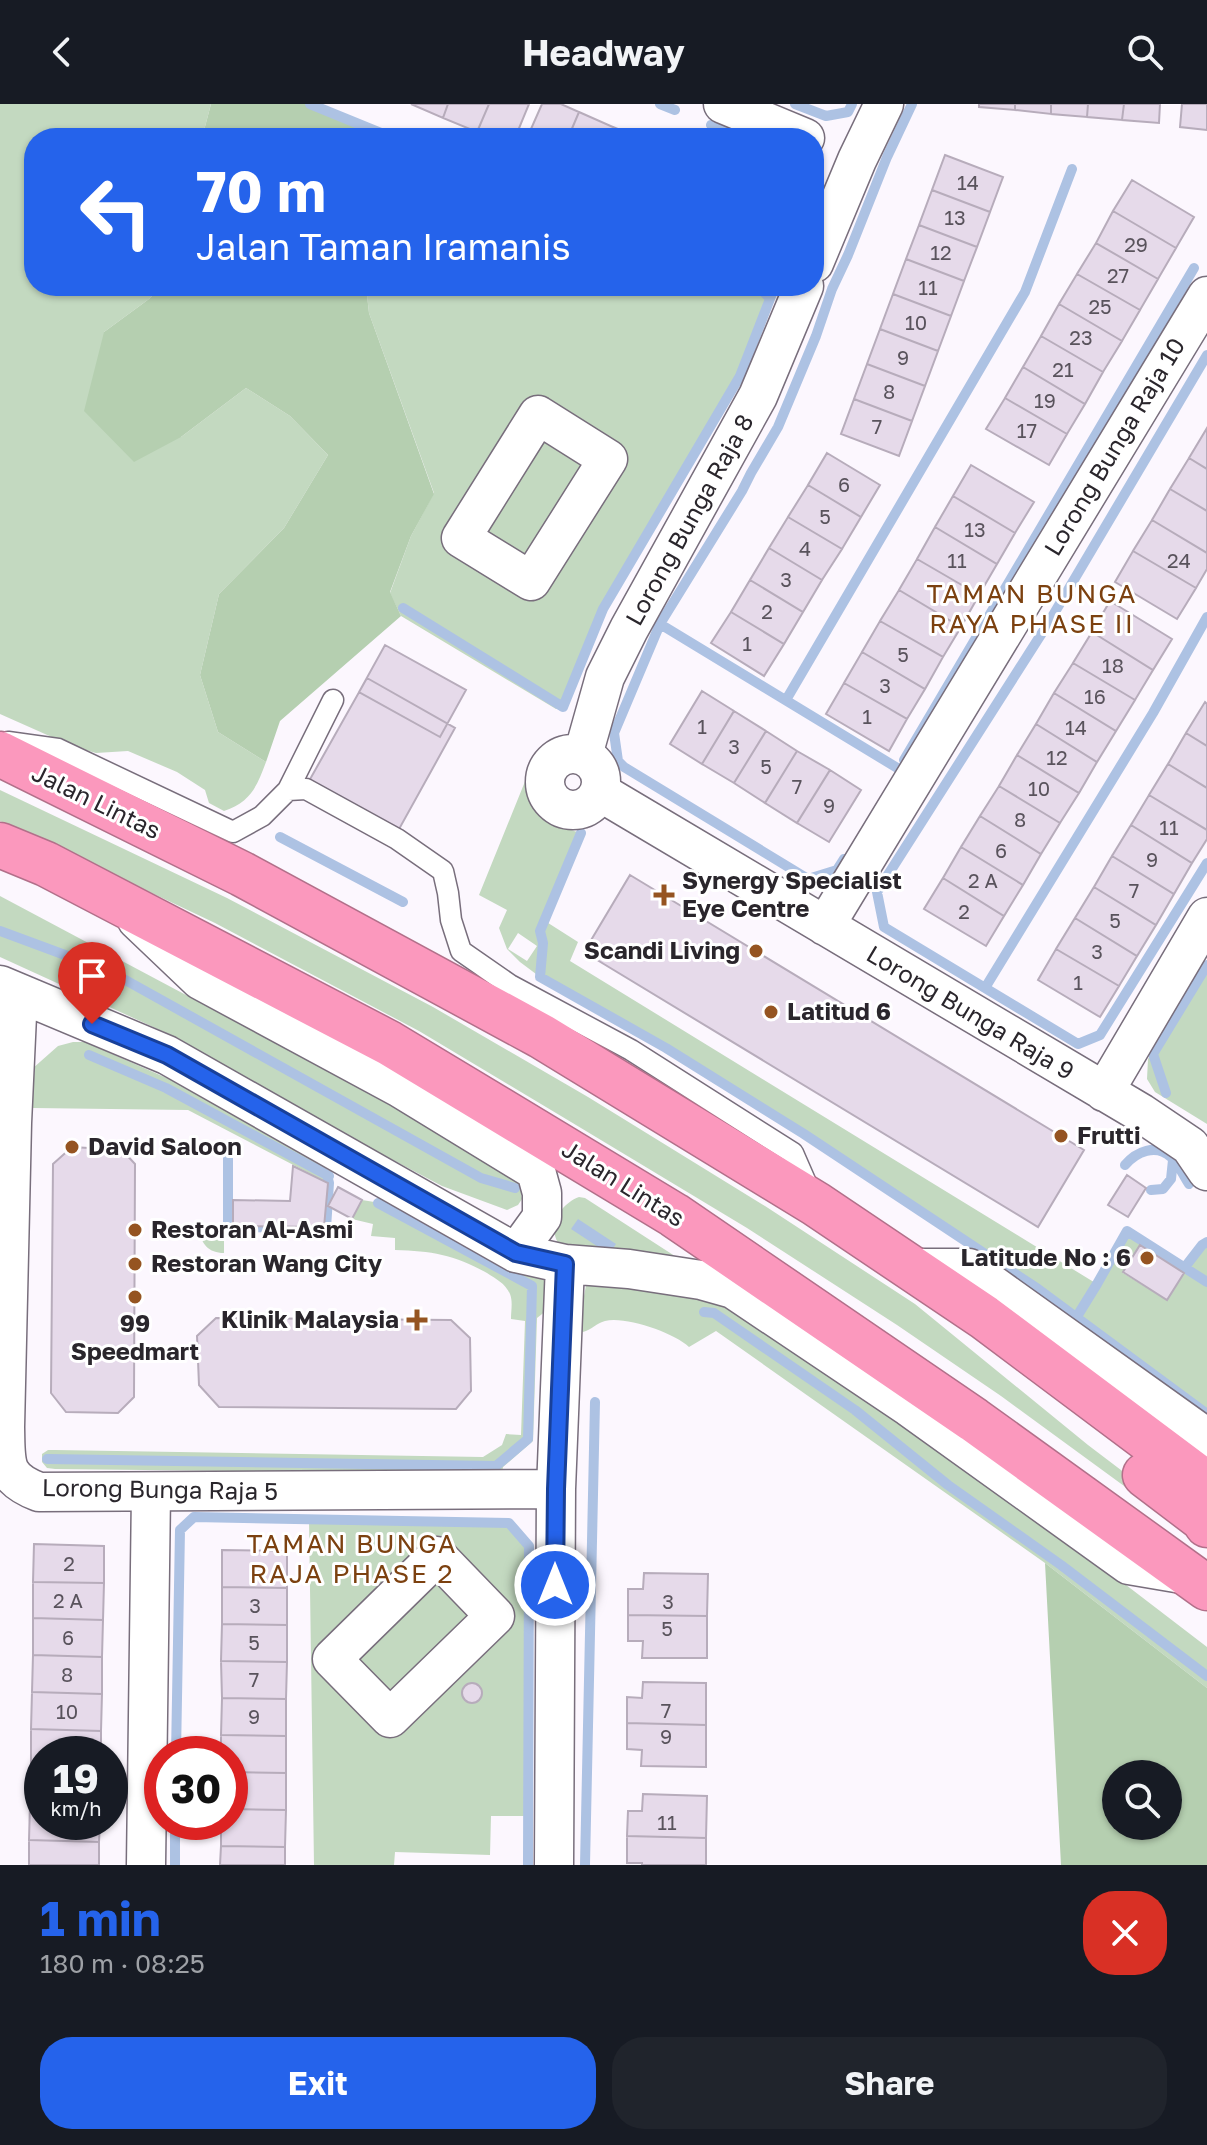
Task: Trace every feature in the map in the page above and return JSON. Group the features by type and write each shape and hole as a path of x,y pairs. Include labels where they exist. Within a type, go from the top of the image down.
{"highway":[{"name":"Jalan Lintas","path":"0,754 242,874 541,1036 816,1204 984,1317 1207,1484"},
{"name":"Jalan Lintas","path":"0,845 46,864 389,1043 674,1215 1202,1574"},
{"path":"984,1317 1094,1438 1207,1525"}],"street":[{"path":"723,104 781,128"},
{"path":"824,239 884,104"},
{"path":"824,146 857,160"},
{"name":"Lorong Bunga Raja 8","path":"583,755 605,677 758,396 800,296"},
{"name":"Lorong Bunga Raja 10","path":"825,926 1207,296"},
{"path":"583,755 599,770 600,792 594,802 585,808 575,811 564,809 554,803 548,794 545,783 547,773 552,763 561,757 583,755"},
{"name":"Lorong Bunga Raja 9","path":"600,792 1141,1113 1190,1146 1207,1171"},
{"path":"118,902 200,980 400,1088 536,1171 542,1193 542,1217 516,1253"},
{"path":"1104,1092 1207,917"},
{"path":"9,990 167,1055 516,1253 565,1264 687,1277 733,1289 909,1407 1129,1565 1202,1574"},
{"name":"Lorong Bunga Raja 5","path":"9,990 12,1123 6,1458 9,1472 21,1486 39,1492 151,1493 556,1489"},
{"path":"554,1865 556,1489 565,1264"},
{"path":"908,1268 969,1268 1207,1438"},
{"path":"146,1865 151,1493"}],"lane":[{"path":"0,741 58,749 233,832 262,816 288,790 333,700"},
{"path":"288,790 306,789 423,856 443,871 451,920 461,951 510,985 631,1050 793,1153 816,1204"}],"green space":[{"path":"0,104 211,104 205,128 24,128 24,296 152,296 104,332 181,437 246,388 290,416 328,455 284,528 219,594 200,675 218,732 266,762 247,798 224,811 209,803 205,790 177,772 128,751 96,753 72,746 0,714"},
{"path":"211,104 310,104 369,128 205,128"},
{"path":"152,296 367,296 369,313 434,494 411,536 390,592 401,616 280,721 266,762 218,732 200,675 219,594 284,528 328,455 290,416 246,388 181,437 134,462 84,411 104,332"},
{"path":"367,296 770,298 740,376 603,609 563,707 556,709 401,616 390,593 411,536 434,493 369,313"},
{"path":"526,779 538,809 544,815 559,825 581,833 545,921 578,942 570,961 1097,1284 1127,1231 1185,1267 1207,1242 1207,1414 1038,1289 804,1134 666,1048 540,977 507,949 499,928 507,910 479,895","holes":["518,933 537,946 527,961 508,949","1141,1245 1184,1273 1167,1300 1123,1273"]},
{"path":"0,790 227,898 433,1007 588,1097 765,1206 915,1304 1088,1445 1196,1527 1187,1532 1001,1396 747,1228 419,1031 215,923 0,821"},
{"path":"0,896 372,1094 499,1167 520,1182 522,1199 518,1205 507,1210 442,1186 342,1133 175,1037 0,957"},
{"path":"1204,965 1207,967 1207,1124 1155,1092 1147,1079 1148,1059"},
{"path":"85,1042 169,1079 324,1163 328,1183 188,1110 33,1108 32,1069 58,1046"},
{"path":"579,1197 681,1260 612,1258 558,1243 554,1230 558,1216 566,1205"},
{"path":"362,1200 405,1207 547,1277 551,1307 537,1318 533,1441 503,1467 502,1474 47,1468 42,1462 42,1454 48,1450 483,1457 502,1445 506,1434 521,1435 525,1321 511,1319 508,1290 494,1277 454,1258 395,1250 395,1238 371,1236 373,1224 352,1219"},
{"path":"200,1228 224,1229 224,1253 206,1246"},
{"path":"587,1280 688,1292 739,1308 1083,1552 1207,1647 1207,1688 1045,1563 716,1331 689,1347 661,1331 625,1321 605,1321 583,1332 578,1328"},
{"path":"309,1519 509,1523 529,1546 528,1816 491,1816 490,1855 395,1852 394,1865 314,1865"},
{"path":"1045,1563 1207,1688 1207,1865 1061,1865"}],"water":[{"path":"578,1219 616,1244 609,1254 571,1229"}],"building":[{"path":"411,104 448,104 443,118"},
{"path":"448,104 489,104 479,128 467,128 443,118"},
{"path":"489,104 529,104 519,128 479,128"},
{"path":"542,104 561,104 579,112 572,128 531,128"},
{"path":"979,104 1015,104 1015,110 979,107"},
{"path":"1015,104 1051,104 1051,114 1015,110"},
{"path":"1051,104 1088,104 1087,117 1051,114"},
{"path":"1088,104 1124,104 1122,120 1087,117"},
{"path":"1124,104 1160,104 1159,123 1122,120"},
{"path":"1182,104 1207,104 1207,130 1180,127"},
{"path":"579,112 613,127 613,128 572,128"},
{"path":"945,155 1003,177 990,212 932,190"},
{"path":"1132,180 1194,217 1176,248 1113,211"},
{"path":"932,190 990,212 977,247 919,225"},
{"path":"1113,211 1176,248 1158,279 1096,243"},
{"path":"919,225 977,247 964,281 906,259"},
{"path":"1096,243 1158,279 1140,310 1077,274"},
{"path":"906,259 964,281 951,316 893,294"},
{"path":"1077,274 1140,310 1122,341 1059,304"},
{"path":"893,294 951,316 938,351 880,329"},
{"path":"1059,304 1122,341 1103,372 1041,336"},
{"path":"880,329 938,351 925,386 867,364"},
{"path":"1041,336 1103,372 1085,404 1023,367"},
{"path":"867,364 925,386 912,421 854,399"},
{"path":"1023,367 1085,404 1067,434 1005,398"},
{"path":"1005,398 1067,434 1049,465 986,429"},
{"path":"854,399 912,421 899,456 841,434"},
{"path":"1207,428 1207,469 1189,458"},
{"path":"827,453 880,485 861,517 808,485"},
{"path":"1189,458 1207,469 1207,511 1170,489"},
{"path":"971,465 1034,502 1015,533 953,496"},
{"path":"808,485 861,517 842,549 788,517"},
{"path":"1170,489 1207,511 1207,553 1152,520"},
{"path":"953,496 1015,533 997,564 935,527"},
{"path":"788,517 842,549 822,580 769,548"},
{"path":"1152,520 1207,553 1207,569 1196,588 1133,551"},
{"path":"935,527 997,564 979,595 917,559"},
{"path":"769,548 822,580 803,612 750,580"},
{"path":"1133,551 1196,588 1177,619 1115,582"},
{"path":"917,559 979,595 961,627 899,590"},
{"path":"750,580 803,612 784,644 731,612"},
{"path":"899,590 961,627 943,657 880,621"},
{"path":"1110,601 1172,639 1153,670 1092,632"},
{"path":"731,612 784,644 764,676 711,643"},
{"path":"880,621 943,657 925,689 862,652"},
{"path":"1092,632 1153,670 1135,700 1073,663"},
{"path":"385,645 466,690 440,737 359,692"},
{"path":"862,652 925,689 907,719 844,683"},
{"path":"1073,663 1135,700 1116,731 1054,693"},
{"path":"367,678 455,728 398,831 309,781"},
{"path":"844,683 907,719 889,751 826,714"},
{"path":"702,691 734,711 702,764 670,744"},
{"path":"1054,693 1116,731 1097,762 1036,724"},
{"path":"1205,702 1207,704 1207,746 1186,733"},
{"path":"734,711 766,731 734,783 702,764"},
{"path":"1036,724 1097,762 1079,793 1017,755"},
{"path":"766,731 797,751 765,803 734,783"},
{"path":"1186,733 1207,746 1207,788 1168,764"},
{"path":"797,751 830,770 797,823 765,803"},
{"path":"1017,755 1079,793 1060,823 999,786"},
{"path":"1168,764 1207,788 1207,830 1149,795"},
{"path":"830,770 861,790 829,842 797,823"},
{"path":"999,786 1060,823 1041,854 980,816"},
{"path":"1149,795 1207,830 1207,839 1192,863 1131,825"},
{"path":"980,816 1041,854 1023,885 961,847"},
{"path":"1131,825 1192,863 1174,894 1112,856"},
{"path":"961,847 1023,885 1004,916 943,878"},
{"path":"1112,856 1174,894 1156,925 1094,887"},
{"name":"Latitud 6","path":"630,875 1084,1150 1038,1227 584,952"},
{"path":"943,878 1004,916 986,946 924,909"},
{"path":"1094,887 1156,925 1137,956 1075,918"},
{"path":"1075,918 1137,956 1119,986 1056,949"},
{"path":"1056,949 1119,986 1100,1017 1038,980"},
{"path":"72,1147 122,1150 135,1164 134,1397 118,1413 66,1412 51,1393 53,1164"},
{"path":"293,1166 328,1183 324,1227 233,1226 233,1200 290,1201"},
{"path":"1127,1175 1146,1188 1128,1217 1108,1205"},
{"path":"338,1187 362,1200 352,1219 328,1206"},
{"name":"Latitude No : 6","path":"1140,1245 1184,1273 1167,1300 1123,1272"},
{"path":"216,1318 451,1320 470,1338 471,1391 456,1409 219,1407 199,1385 197,1336"},
{"path":"34,1544 104,1546 104,1583 33,1582"},
{"path":"222,1550 287,1551 287,1588 222,1587"},
{"path":"644,1573 708,1574 707,1616 628,1615 628,1589 643,1589"},
{"path":"33,1582 104,1583 103,1620 33,1618"},
{"path":"222,1587 287,1588 287,1625 222,1624"},
{"path":"628,1615 707,1616 707,1658 642,1658 643,1641 628,1641"},
{"path":"33,1618 103,1620 102,1657 33,1655"},
{"path":"222,1624 287,1625 287,1662 221,1661"},
{"path":"33,1655 102,1657 102,1694 32,1692"},
{"path":"221,1661 287,1662 286,1699 222,1698"},
{"path":"643,1682 706,1683 706,1725 627,1723 627,1697 642,1698"},
{"path":"472,1683 479,1686 482,1693 479,1700 472,1703 465,1700 462,1693 465,1686"},
{"path":"32,1692 102,1694 101,1731 31,1729"},
{"path":"222,1698 286,1699 286,1736 221,1735"},
{"path":"627,1723 706,1725 706,1767 641,1766 642,1750 627,1749"},
{"path":"31,1729 101,1731 101,1736 31,1736"},
{"path":"221,1735 286,1736 286,1773 248,1772 248,1736"},
{"path":"248,1772 286,1773 286,1810 248,1809"},
{"path":"643,1794 707,1796 706,1838 627,1836 628,1811 642,1811"},
{"path":"248,1809 286,1810 285,1847 221,1846 221,1840 248,1840"},
{"path":"627,1836 706,1838 706,1865 627,1863"},
{"path":"29,1840 99,1840 99,1842"},
{"path":"29,1840 99,1842 99,1865 29,1865"},
{"path":"221,1846 285,1847 285,1865 220,1865"}],"waterway":[{"path":"310,104 369,128"},
{"path":"660,104 675,110"},
{"path":"795,104 826,116 848,112 852,104"},
{"path":"844,859 837,870 808,879 624,767 618,761 614,733 660,624 778,427 832,289 912,104"},
{"path":"711,125 718,128"},
{"path":"786,700 1025,292 1072,169"},
{"path":"904,760 1194,268"},
{"path":"403,608 563,707 603,609 740,376 771,296"},
{"path":"1207,355 1049,622 877,892 884,927 1078,1044 1100,1035 1207,863"},
{"path":"985,988 1153,713 1207,617"},
{"path":"660,624 899,769"},
{"path":"581,833 540,931 543,943 540,977 666,1048 804,1134 1038,1289 1207,1414"},
{"path":"280,837 403,902"},
{"path":"0,931 111,972 481,1178 515,1188"},
{"path":"1166,1093 1153,1054 1207,965"},
{"path":"89,1055 166,1088 329,1176"},
{"path":"1125,1165 1140,1153 1159,1151 1174,1160 1189,1184"},
{"path":"228,1158 228,1227 326,1228 327,1175"},
{"path":"1151,1190 1163,1189 1171,1179 1173,1160"},
{"path":"47,1459 496,1466 528,1439 532,1286 378,1203"},
{"path":"1076,1318 1127,1231 1207,1282"},
{"path":"1185,1267 1207,1242"},
{"path":"704,1312 714,1313 855,1410 948,1485 1061,1565 1207,1676"},
{"path":"585,1865 595,1402"},
{"path":"176,1736 180,1530 194,1517 509,1523 529,1546 528,1865"},
{"path":"175,1840 175,1865"}],"place":[{"name":"Synergy Specialist Eye Centre","path":"664,895"},
{"name":"Scandi Living","path":"756,951"},
{"name":"Latitud 6","path":"771,1012"},
{"name":"Frutti","path":"1061,1136"},
{"name":"David Saloon","path":"72,1147"},
{"name":"Restoran Al-Asmi","path":"135,1230"},
{"name":"Latitude No : 6","path":"1147,1258"},
{"name":"Restoran Wang City","path":"135,1264"},
{"name":"99 Speedmart","path":"135,1297"},
{"name":"Klinik Malaysia","path":"417,1320"}],"district":[{"name":"TAMAN BUNGA RAYA PHASE II","path":"1032,609"},
{"name":"TAMAN BUNGA RAJA PHASE 2","path":"352,1559"}],"route":[{"path":"92,1024 167,1055 516,1253 565,1264 555,1585"}]}
